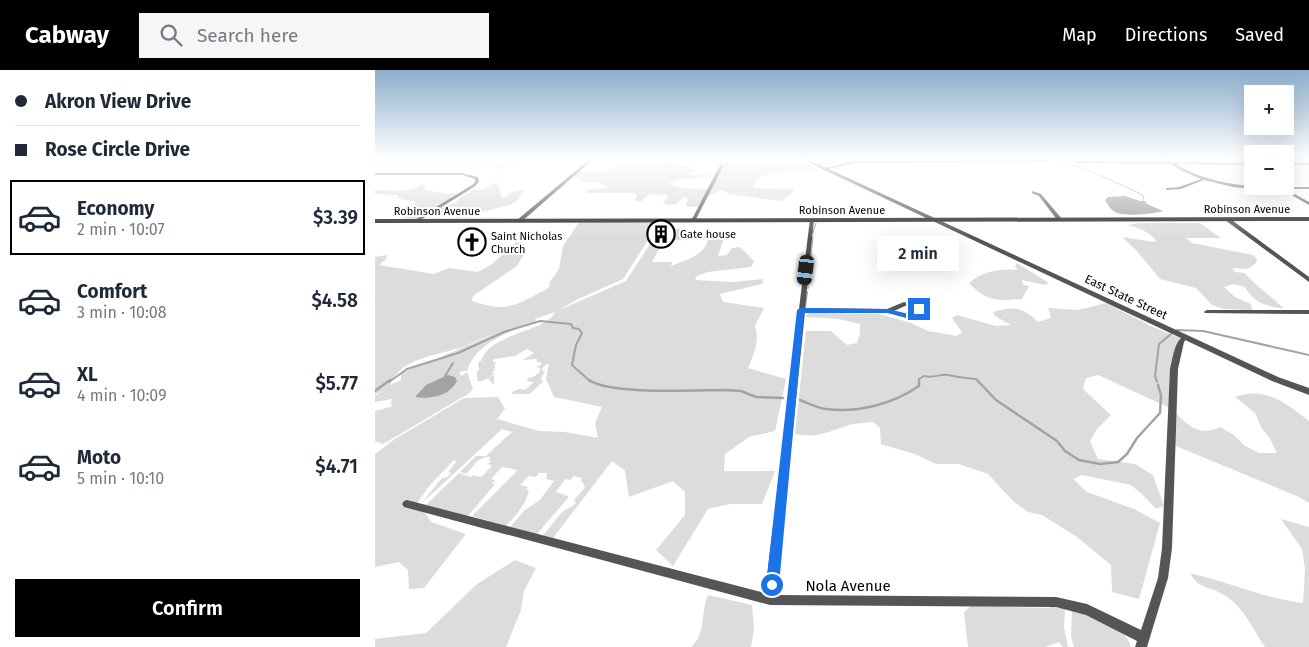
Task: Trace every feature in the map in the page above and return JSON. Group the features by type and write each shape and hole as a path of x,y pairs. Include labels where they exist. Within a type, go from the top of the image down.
{"main road":[{"name":"Robinson Avenue","path":"375,221 1309,219"}],"street":[{"path":"417,221 474,185"},
{"path":"519,221 561,185"},
{"path":"693,221 712,185"},
{"name":"East State Street","path":"858,185 1275,379 1309,392"},
{"path":"1167,189 1189,185"},
{"path":"1230,185 1244,187"},
{"path":"1294,188 1309,188"},
{"path":"1033,192 1040,195 1061,220"},
{"path":"1293,195 1309,204"},
{"path":"1227,219 1309,280"},
{"path":"771,600 812,220"},
{"path":"801,310 888,311"},
{"path":"1207,312 1309,312"},
{"path":"1143,642 1163,578 1167,548 1174,368 1181,341 1185,337"},
{"name":"Nola Avenue","path":"407,504 771,600 1056,602 1087,610 1143,642"}],"shaded area":[{"path":"422,185 425,190 447,194 458,193 420,219 402,218 416,202 397,198 399,195 375,194 375,190 405,190"},
{"path":"491,185 498,185 501,197 504,198 512,192 525,190 510,205 457,218 454,214 442,212 441,208 457,202 458,199 473,190 484,189"},
{"path":"604,185 671,185 683,188 708,189 698,207 688,207 686,204 688,199 684,197 676,204 667,205 663,203 668,198 667,195 650,194 640,202 634,200 637,196 635,193 586,193 590,189 609,188"},
{"path":"713,185 754,185 753,188 793,189 794,191 781,201 729,194 721,190 708,196"},
{"path":"1125,196 1145,201 1147,204 1163,211 1119,214 1112,210 1105,200 1108,197"},
{"path":"580,221 659,223 623,279 578,299 557,311 626,281 652,241 662,244 652,262 672,262 671,266 699,253 703,250 708,239 659,241 667,230 681,229 687,231 692,236 725,235 718,256 727,255 732,248 740,247 754,261 751,267 708,272 697,276 695,280 732,282 763,279 762,284 720,294 723,302 764,308 755,326 757,342 748,368 786,379 775,431 749,437 725,454 724,471 775,471 762,504 730,504 708,509 673,566 656,550 685,515 685,492 673,481 629,497 625,471 612,461 553,538 543,535 563,511 573,506 576,502 574,500 585,487 581,480 582,478 574,476 570,480 565,479 556,492 568,496 568,498 537,534 510,527 525,510 540,500 554,481 546,479 547,473 539,473 536,477 529,476 520,485 528,487 526,489 529,490 528,495 520,510 506,526 472,516 517,470 502,467 491,479 495,480 492,483 495,484 468,516 426,505 459,473 471,477 473,475 481,477 492,466 488,464 491,461 489,460 490,457 486,457 477,462 467,473 471,475 460,472 476,456 486,456 512,432 502,429 421,504 442,478 447,477 451,473 448,472 456,462 454,460 429,486 415,506 422,508 431,522 466,534 424,588 409,589 408,570 399,562 375,567 375,454 395,439 464,398 498,397 505,409 497,419 539,431 565,432 598,438 595,423 602,407 554,397 546,379 549,363 542,368 545,372 541,378 543,383 530,394 513,394 512,392 519,389 525,390 534,382 527,381 528,378 535,376 540,371 540,368 536,367 541,365 541,362 537,362 537,359 523,360 534,353 527,349 515,356 494,359 493,362 496,362 494,366 496,366 493,369 496,369 492,372 494,374 488,377 494,375 494,384 488,378 477,381 478,362 495,344 541,324 550,319 555,312 535,319 536,321 496,339 478,352 467,371 459,373 462,376 467,372 473,389 468,394 383,444 375,441 375,411 393,406 391,404 392,399 375,402 375,396 385,390 375,395 375,257 387,255 386,259 379,265 434,274 449,268 478,272 492,264 517,242 524,244 523,256 517,266 473,296 472,301 494,307 502,307 517,304 550,286 549,283 559,269 563,246","holes":["494,334 443,356 444,358 440,360 436,359 401,373 401,380 390,385 395,376 411,363 462,347"]},
{"path":"1140,223 1200,223 1221,238 1186,238 1192,243 1253,255 1257,259 1256,263 1248,269 1232,268 1235,272 1245,273 1284,309 1261,303 1245,287 1233,284 1224,287 1235,297 1251,304 1252,310 1224,309 1212,305 1196,288 1160,279 1136,250 1122,237 1156,241 1144,231 1128,225"},
{"path":"1017,263 1049,283 1045,285 1022,280 1023,285 1029,286 1022,299 999,300 981,294 969,283 992,271 1018,270 1015,267"},
{"path":"1106,303 1151,326 1182,339 1172,409 1098,375 1086,378 1083,389 1111,415 1097,429 1090,441 1098,459 1135,464 1153,475 1164,506 1156,509 1131,485 1082,475 1073,479 1087,492 1134,509 1160,523 1139,599 1112,592 1111,565 1077,537 1042,515 1028,512 1013,501 988,474 959,464 936,464 915,454 881,444 880,428 873,422 852,424 816,435 795,434 806,331 831,331 847,345 857,343 860,333 860,324 838,319 806,317 808,313 879,314 911,323 928,331 957,336 962,332 952,318 957,315 996,326 1011,325 995,316 993,312 1018,309 1027,313 1038,322 1051,318 1048,308 1078,310"},
{"path":"448,375 455,377 457,381 449,391 439,396 415,397 426,385"},
{"path":"1246,394 1266,395 1292,408 1309,421 1309,503 1299,497 1171,444 1172,409 1193,428 1205,431 1220,427 1234,435 1245,446 1259,453 1277,453 1269,437 1262,429 1255,413 1235,397"},
{"path":"1281,519 1309,527 1309,647 1265,647 1237,605 1219,592 1197,583 1190,573 1260,594 1303,603 1305,569 1302,549"},
{"path":"515,560 536,568 524,591 521,610 506,647 375,647 375,639 426,633 477,584"},
{"path":"708,595 752,605 754,629 751,647 691,647 699,636"},
{"path":"971,606 1050,608 1050,606 1065,609 1064,627 1068,647 1063,647 1059,642 1045,647 968,647 964,612"},
{"path":"1072,611 1107,622 1122,632 1131,647 1074,647 1071,637"}],"waterway":[{"path":"1121,185 1139,193 1144,197 1143,200"},
{"path":"813,233 816,223"},
{"path":"811,256 813,237"},
{"path":"808,280 810,258"},
{"path":"808,282 808,289"},
{"path":"805,307 807,292"},
{"path":"389,382 407,369 458,353 504,332 540,321 571,324 573,328 579,329 582,333 576,345 572,365 591,382"},
{"path":"1177,330 1203,331 1309,355"},
{"path":"1157,382 1155,376 1159,344 1171,334"},
{"path":"445,376 453,363"},
{"path":"800,400 816,407 850,410 875,406 898,398 919,386 919,379 924,376 945,375 977,380"},
{"path":"375,391 390,380"},
{"path":"589,380 600,385 634,390 726,390 741,391 756,397 783,398"},
{"path":"977,380 996,400 1057,441 1065,451 1079,460 1100,464 1118,462 1127,454 1137,438 1160,413 1161,395 1158,385"}],"place":[{"name":"Gate house","path":"661,234"},
{"name":"Saint Nicholas Church","path":"472,242"}],"route":[{"path":"772,585 801,310 888,311 914,317 919,315 919,309"}]}
